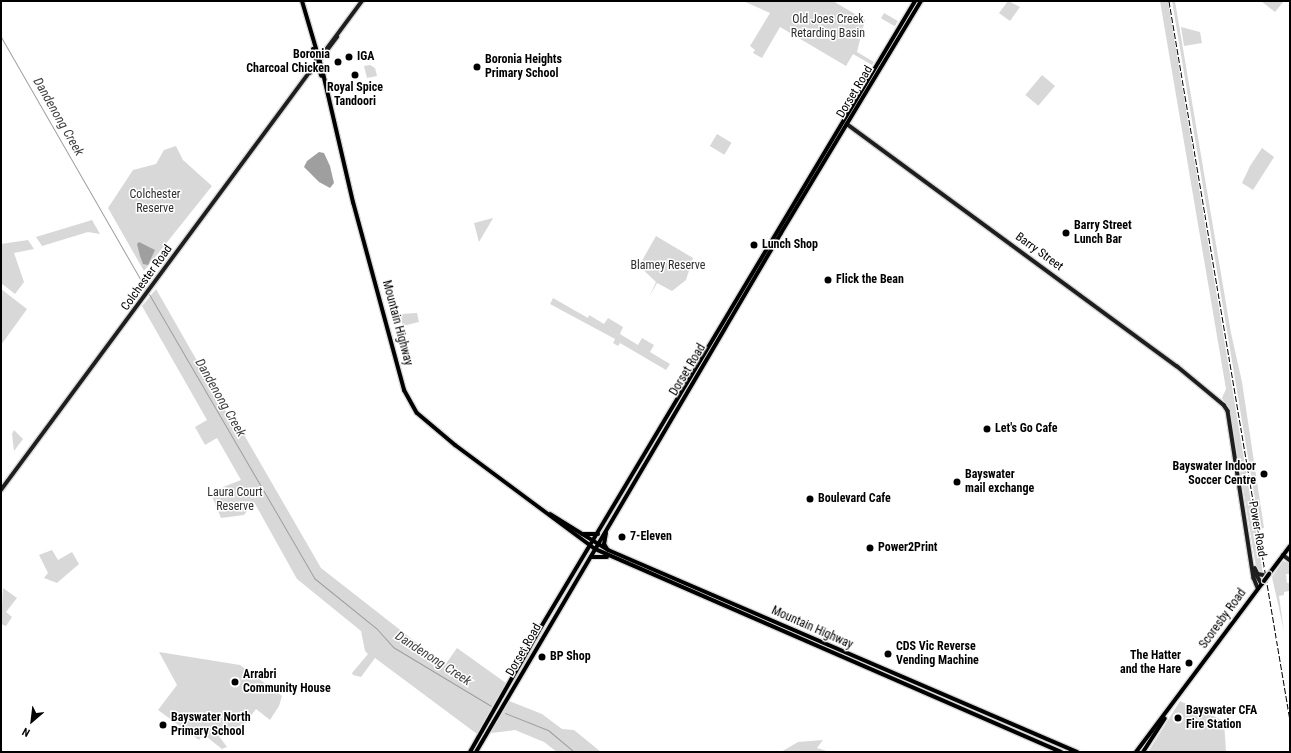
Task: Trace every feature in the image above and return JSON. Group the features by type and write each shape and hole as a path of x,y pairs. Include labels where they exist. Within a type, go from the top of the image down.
{"main road":[{"name":"Mountain Highway","path":"302,1 313,46 324,80 353,202 404,390 411,405 443,435 545,511 613,558 1061,752"},
{"path":"318,62 362,1"},
{"name":"Dorset Road","path":"477,751 657,442 823,164 845,122 915,1"},
{"name":"Dorset Road","path":"470,752 541,627 598,534 777,230 921,1"},
{"path":"318,62 325,49 343,27"},
{"path":"313,46 320,51 325,49"},
{"name":"Colchester Road","path":"1,490 318,62"},
{"name":"Barry Street","path":"845,122 1218,399"},
{"path":"818,163 823,164"},
{"path":"777,230 781,233"},
{"path":"712,339 717,342"},
{"path":"695,368 700,370"},
{"name":"Power Road","path":"1218,399 1228,411 1253,566 1258,588"},
{"path":"674,403 680,403"},
{"path":"652,440 657,442"},
{"name":"Mountain Highway","path":"545,511 578,532 592,544"},
{"path":"607,529 604,544 608,550"},
{"path":"578,532 598,534"},
{"name":"Scoresby Road","path":"1136,752 1290,546"},
{"name":"Mountain Highway","path":"597,547 608,550 908,681 1077,752"},
{"path":"1284,553 1290,554"},
{"path":"1284,553 1290,560"},
{"path":"591,557 613,558"},
{"path":"1253,566 1258,574 1263,575"},
{"name":"Power Road","path":"1254,571 1263,582"},
{"path":"708,599 710,594"},
{"path":"782,625 788,635"},
{"path":"541,627 547,630"},
{"path":"906,686 908,681"},
{"name":"Scoresby Road","path":"1144,750 1173,704"},
{"path":"976,716 978,711"},
{"path":"1060,745 1070,752"}],"green space":[{"name":"Old Joes Creek Retarding Basin","path":"743,1 833,1 865,20 857,52 874,62 872,65 853,54 846,66 780,27 762,58 753,53 755,50 750,46 770,13"},
{"path":"1008,1 1020,7 1010,21 999,13"},
{"path":"1160,1 1168,1 1263,574 1258,572 1256,567 1230,410 1222,398 1226,389"},
{"path":"1172,1 1175,1 1231,333 1242,382 1264,528 1260,529"},
{"path":"1261,1 1284,1 1275,12"},
{"path":"884,13 898,21 895,26 881,18"},
{"path":"1181,27 1200,32 1202,43 1184,46"},
{"path":"370,65 375,68 377,76 367,78 364,66"},
{"path":"1042,75 1055,86 1038,106 1025,95"},
{"path":"717,134 732,143 724,155 710,146"},
{"name":"Colchester Reserve","path":"176,146 183,160 212,186 144,271 108,208 133,170 156,164 164,150"},
{"path":"1262,148 1274,157 1253,190 1242,183 1250,166"},
{"path":"493,218 492,220 479,242 474,223"},
{"path":"92,220 100,234 88,232 42,246 36,237"},
{"name":"Blamey Reserve","path":"656,236 693,258 686,280 672,291 657,283 649,297 656,282 639,266"},
{"path":"28,240 34,249 14,253 24,282 15,294 1,283 1,244"},
{"path":"1,289 27,309 1,345"},
{"name":"Laura Court Reserve","path":"156,289 236,429 239,426 321,568 445,665 457,648 506,683 477,734 375,658 361,677 353,675 352,673 368,654 365,651 361,631 297,579 254,502 244,515 221,518 211,494 221,493 223,487 241,480 217,438 205,445 195,427 207,420 142,306"},
{"path":"553,298 588,318 589,315 604,324 608,318 623,327 620,334 638,345 642,338 654,345 650,352 670,364 666,370 620,343 618,346 613,343 615,339 550,304"},
{"path":"417,313 419,322 403,326 400,314"},
{"path":"14,430 23,439 14,451 12,434"},
{"path":"52,550 58,560 72,552 79,564 57,583 44,578 48,573 39,555"},
{"path":"1283,561 1289,563 1290,569 1290,574 1286,574 1287,583 1290,583 1290,594 1289,591 1284,592 1284,595 1279,596 1284,631 1272,577"},
{"path":"3,588 17,598 6,612 12,617 6,626 1,624"},
{"path":"159,652 240,665 282,696 279,706 270,720 256,709 244,725 216,732 227,747 222,749 203,734 199,740 158,710 177,685"},
{"path":"507,700 542,714 562,729 574,730 601,752 557,752 544,742 515,730 491,733"},
{"path":"1180,701 1224,721 1226,752 1148,752"},
{"path":"823,740 817,748 830,752 781,752 798,742"}],"shaded area":[{"path":"319,152 324,153 330,166 334,183 330,188 319,182 304,167 307,161"},
{"path":"139,242 155,250 148,265 143,264 137,244"}],"waterway":[{"name":"Dandenong Creek","path":"1,37 147,291"},
{"name":"Dandenong Creek","path":"149,294 314,578 377,629 393,647 491,706"},
{"name":"Dandenong Creek","path":"505,713 548,730 574,752"}],"railway":[{"path":"1169,1 1290,720"}],"place":[{"name":"IGA","path":"349,57"},
{"name":"Boronia Charcoal Chicken","path":"338,62"},
{"name":"Boronia Heights Primary School","path":"477,67"},
{"name":"Royal Spice Tandoori","path":"355,75"},
{"name":"Barry Street Lunch Bar","path":"1066,233"},
{"name":"Lunch Shop","path":"754,245"},
{"name":"Flick the Bean","path":"828,280"},
{"name":"Let's Go Cafe","path":"987,429"},
{"name":"Bayswater Indoor Soccer Centre","path":"1264,474"},
{"name":"Bayswater mail exchange","path":"957,482"},
{"name":"Boulevard Cafe","path":"810,499"},
{"name":"7-Eleven","path":"622,537"},
{"name":"Power2Print","path":"870,548"},
{"name":"CDS Vic Reverse Vending Machine","path":"888,654"},
{"name":"BP Shop","path":"542,657"},
{"name":"The Hatter and the Hare","path":"1189,663"},
{"name":"Arrabri Community House","path":"235,682"},
{"name":"Bayswater CFA Fire Station","path":"1178,718"},
{"name":"Bayswater North Primary School","path":"163,725"}]}
